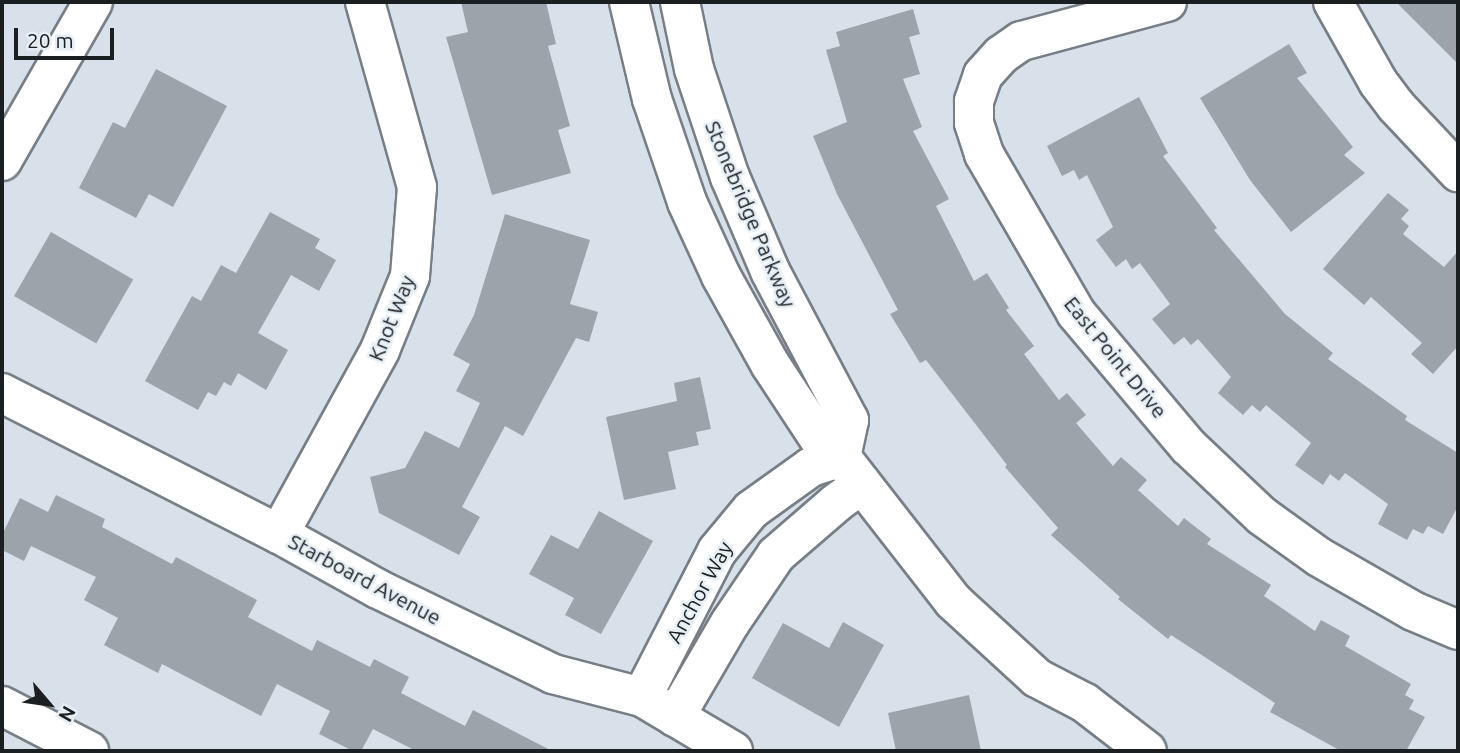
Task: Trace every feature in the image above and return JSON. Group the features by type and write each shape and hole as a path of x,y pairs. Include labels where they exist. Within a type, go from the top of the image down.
{"street":[{"path":"2,162 93,2"},
{"name":"Knot Way","path":"279,534 380,350 410,276 417,187 365,2"},
{"path":"629,2 652,99 687,202 721,276 770,364 820,440 852,470 953,601 1037,678 1085,703 1147,751"},
{"name":"Stonebridge Parkway","path":"680,2 694,69 730,177 770,271 849,420 852,470"},
{"name":"East Point Drive","path":"1167,2 1021,41 1001,55 983,75 974,101 974,123 984,154 1076,313 1189,447 1262,516 1319,557 1413,611 1458,630"},
{"path":"1334,2 1378,82 1396,106 1458,172"},
{"name":"Starboard Avenue","path":"2,393 279,534 378,589 554,674 642,696 733,751"},
{"name":"Anchor Way","path":"642,696 717,551 751,510 811,467 852,470 836,503 776,555 730,623 675,717"},
{"path":"2,706 89,751"}],"building":[{"path":"461,2 546,2 556,44 548,46 570,126 558,130 571,173 492,195 446,37 468,32"},
{"path":"1396,2 1458,2 1458,64"},
{"path":"913,9 920,34 909,37 920,74 903,79 922,127 913,131 949,199 936,206 974,281 987,273 1009,308 1006,310 1034,346 1024,354 1059,400 1067,393 1086,415 1076,423 1113,466 1121,457 1147,480 1138,490 1178,526 1184,518 1211,539 1207,544 1271,585 1264,596 1315,631 1321,620 1350,636 1345,646 1411,684 1405,695 1414,700 1409,709 1425,717 1406,751 1341,751 1270,712 1275,703 1171,635 1168,639 1118,599 1120,597 1051,535 1058,528 1005,467 1007,465 926,360 920,363 890,314 898,310 837,194 813,136 847,122 826,50 840,46 836,32"},
{"path":"1289,44 1307,73 1297,78 1353,147 1344,155 1365,173 1291,232 1250,180 1200,98"},
{"path":"156,69 227,106 173,207 149,194 136,218 79,188 113,122 125,128"},
{"path":"1139,97 1168,153 1163,156 1217,228 1214,230 1285,314 1333,353 1328,359 1407,416 1405,420 1458,453 1458,506 1443,534 1428,526 1423,534 1413,529 1407,540 1378,524 1388,504 1345,473 1339,481 1330,474 1323,485 1295,465 1311,443 1266,405 1260,412 1252,405 1243,415 1218,393 1231,377 1198,339 1191,345 1184,337 1174,345 1152,319 1170,304 1140,263 1132,269 1126,259 1116,267 1096,240 1113,227 1087,175 1079,180 1074,170 1062,176 1047,146"},
{"path":"1388,193 1409,210 1401,219 1409,226 1403,234 1444,267 1458,251 1458,346 1433,374 1411,354 1422,343 1371,297 1364,305 1323,269"},
{"path":"270,212 320,239 315,248 336,260 319,291 291,275 258,333 288,350 266,390 238,373 231,386 224,382 216,396 208,392 198,410 145,381 192,296 201,301 221,265 236,273"},
{"path":"505,214 590,240 570,304 598,312 589,342 576,338 523,436 505,426 462,507 480,517 459,555 379,513 370,477 405,468 425,431 459,448 480,403 456,391 470,364 453,355 474,315"},
{"path":"51,232 133,280 96,344 14,296"},
{"path":"700,377 711,429 696,432 699,445 668,452 676,489 624,500 606,417 677,401 674,383"},
{"path":"56,495 105,519 102,527 172,564 176,557 257,600 248,617 312,651 317,640 370,667 374,659 409,677 401,693 465,726 473,710 552,751 416,751 373,729 361,751 353,751 319,734 330,711 277,684 261,716 162,664 158,673 104,645 118,618 84,600 96,577 31,546 24,561 2,550 2,535 20,498 48,512"},
{"path":"599,511 653,541 601,634 565,615 574,598 529,574 551,535 578,549"},
{"path":"843,622 884,645 839,727 752,678 783,623 829,648"},
{"path":"969,695 981,751 896,751 888,713"}]}
